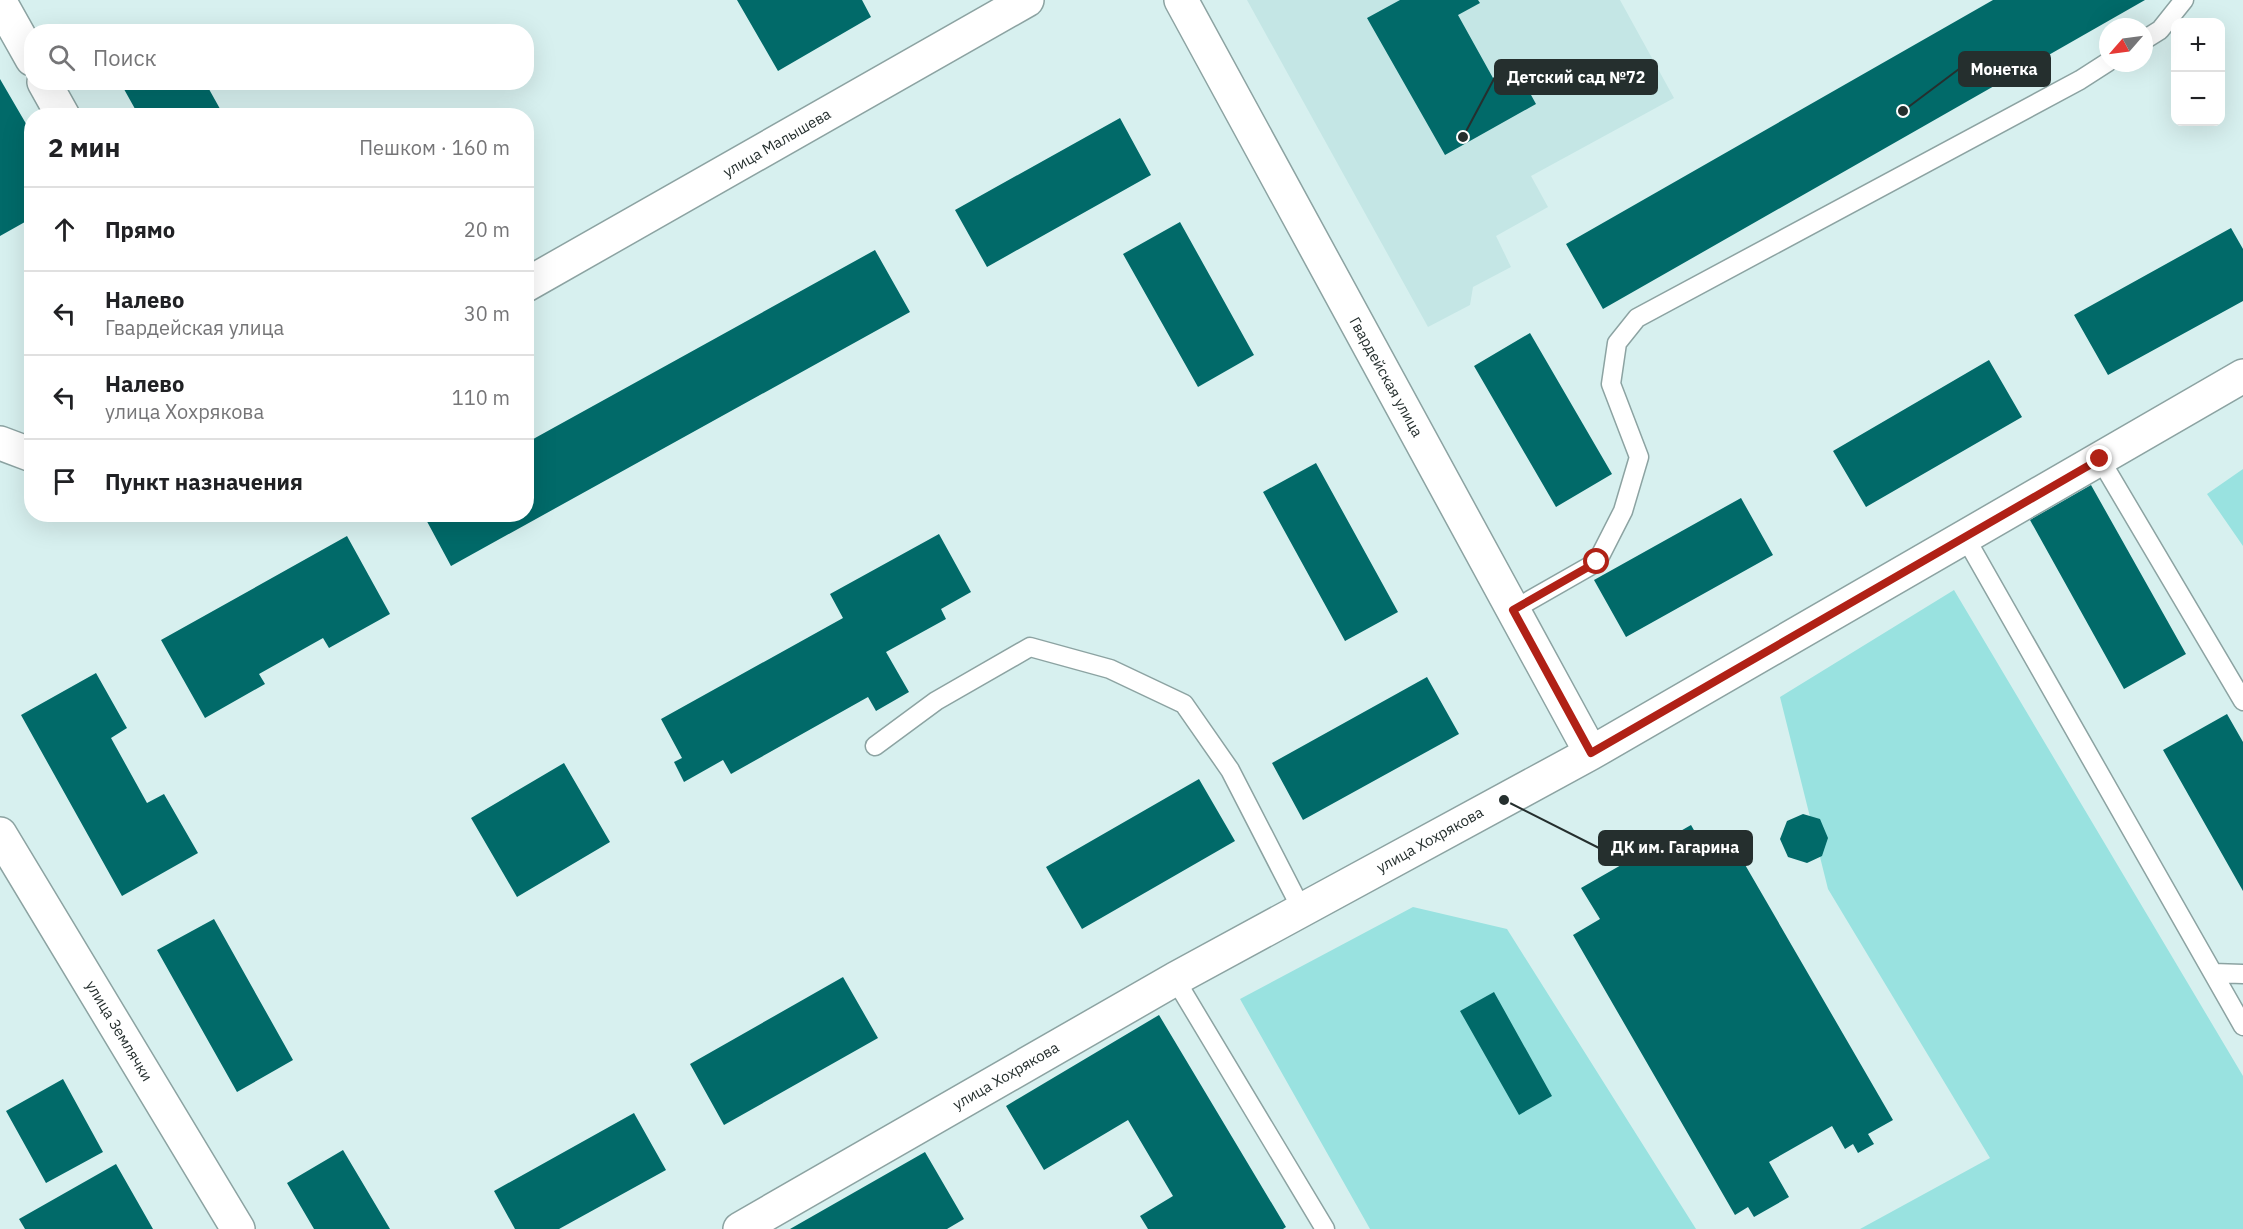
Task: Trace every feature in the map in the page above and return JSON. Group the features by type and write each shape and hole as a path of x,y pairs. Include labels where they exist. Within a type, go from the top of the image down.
{"street":[{"name":"улица Малышева","path":"534,280 1028,0"},
{"name":"Гвардейская улица","path":"1181,0 1591,753"},
{"path":"0,2 24,45"},
{"path":"48,90 59,108"},
{"name":"улица Хохрякова","path":"740,1229 1175,979 1591,753 2243,376"},
{"path":"0,443 24,452"},
{"name":"улица Землячки","path":"0,834 238,1229"}],"lane":[{"path":"2153,34 2160,30 2184,0"},
{"path":"1513,610 1597,562 1623,510 1639,457 1611,384 1617,343 1637,318 2099,68"},
{"path":"2100,459 2243,702"},
{"path":"1965,537 2243,1026"},
{"path":"875,746 936,700 1029,647 1110,669 1184,705 1230,770 1302,910"},
{"path":"2213,973 2243,974"},
{"path":"1175,979 1325,1229"}],"shaded area":[{"path":"1247,0 1620,0 1674,98 1531,176 1548,207 1496,236 1511,267 1473,287 1470,305 1428,327"},
{"path":"2243,469 2243,546 2207,494"},
{"path":"1954,590 2243,1076 2243,1229 1860,1229 1990,1158 1828,889 1780,697"},
{"path":"1413,907 1507,929 1696,1229 1370,1229 1240,999"}],"building":[{"path":"737,0 862,0 871,17 778,71"},
{"path":"1400,0 1478,0 1480,3 1458,15 1493,78 1515,66 1536,104 1445,155 1367,18"},
{"path":"1993,0 2145,0 2113,18 2099,18 2099,26 1603,309 1566,244"},
{"path":"0,79 24,120 24,222 0,236"},
{"path":"124,90 209,90 220,108 135,108"},
{"path":"1120,118 1151,175 987,267 955,210"},
{"path":"1180,222 1254,355 1198,387 1123,254"},
{"path":"2231,228 2243,249 2243,301 2108,375 2074,315"},
{"path":"875,250 910,312 534,520 534,439"},
{"path":"1530,333 1612,474 1556,507 1474,366"},
{"path":"1989,360 2022,417 1866,507 1833,451"},
{"path":"1316,463 1398,612 1345,641 1263,492"},
{"path":"2091,485 2186,654 2124,689 2030,520"},
{"path":"1741,498 1773,555 1626,637 1594,580"},
{"path":"427,522 531,522 451,566"},
{"path":"939,534 971,592 941,609 946,619 886,652 909,692 876,711 868,697 731,774 723,760 684,782 674,762 682,758 661,719 843,618 830,594"},
{"path":"347,536 390,614 329,648 323,638 259,674 265,684 205,718 161,640"},
{"path":"96,673 127,728 111,738 147,803 164,794 198,853 122,896 21,715"},
{"path":"1427,677 1459,734 1303,820 1272,763"},
{"path":"2227,714 2243,742 2243,891 2163,750"},
{"path":"564,763 610,842 517,897 471,818"},
{"path":"1199,779 1235,841 1082,929 1046,867"},
{"path":"1803,814 1820,819 1828,838 1822,856 1807,863 1788,857 1780,839 1787,821"},
{"path":"1691,825 1710,858 1733,844 1893,1120 1868,1134 1874,1144 1858,1153 1853,1144 1845,1149 1832,1126 1769,1162 1789,1197 1754,1217 1748,1207 1735,1215 1573,935 1600,919 1581,888"},
{"path":"214,919 293,1060 237,1092 157,950"},
{"path":"843,977 878,1038 724,1125 690,1064"},
{"path":"1494,992 1552,1096 1519,1115 1460,1011"},
{"path":"1159,1015 1286,1227 1283,1229 1148,1229 1140,1216 1173,1196 1128,1120 1044,1170 1006,1106"},
{"path":"63,1079 103,1152 46,1183 6,1111"},
{"path":"634,1113 666,1170 559,1229 515,1229 494,1191"},
{"path":"343,1150 390,1229 314,1229 287,1183"},
{"path":"925,1152 964,1219 947,1229 790,1229"},
{"path":"116,1164 153,1229 25,1229 19,1219"}],"place":[{"name":"Монетка","path":"1903,111"},
{"name":"Детский сад №72","path":"1463,137"},
{"name":"ДК им. Гагарина","path":"1504,800"}],"route":[{"path":"1597,562 1513,610 1591,753 2100,459"}]}
